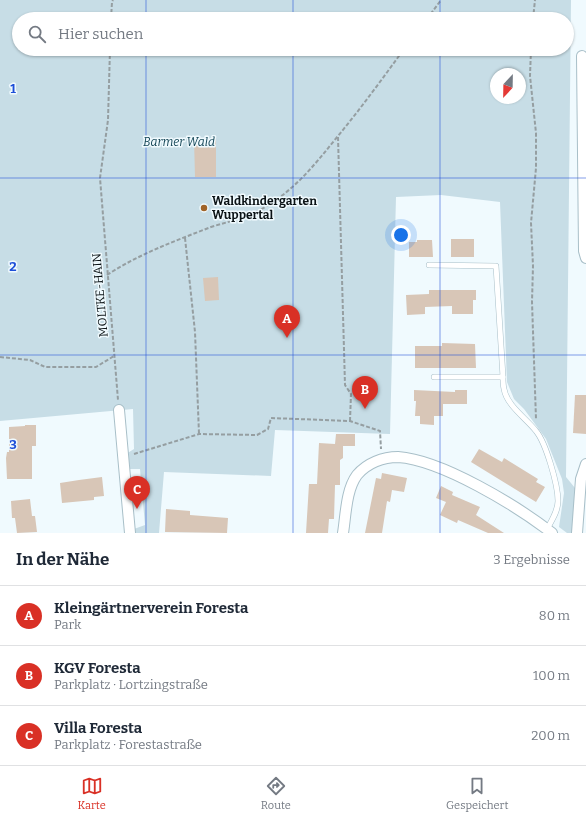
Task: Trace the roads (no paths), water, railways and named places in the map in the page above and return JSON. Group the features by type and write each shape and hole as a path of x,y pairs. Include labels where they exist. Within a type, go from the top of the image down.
{"street":[{"path":"582,56 584,251 586,258"},
{"path":"119,410 130,533"},
{"path":"343,533 350,488 358,474 369,464 382,459 397,457 413,460 444,470 468,481 500,498 550,531"},
{"path":"577,533 581,478 586,464"}],"lane":[{"path":"429,265 496,266 504,391 511,404 537,432 545,448 552,470 558,500 550,531"},
{"path":"434,377 503,377"}],"place":[{"name":"Waldkindergarten Wuppertal","path":"204,208"},
{"name":"Kleingärtnerverein Foresta","path":"287,338"},
{"name":"KGV Foresta","path":"365,409"},
{"name":"Villa Foresta","path":"137,509"}],"park label":[{"name":"Barmer Wald","path":"179,142"}]}
